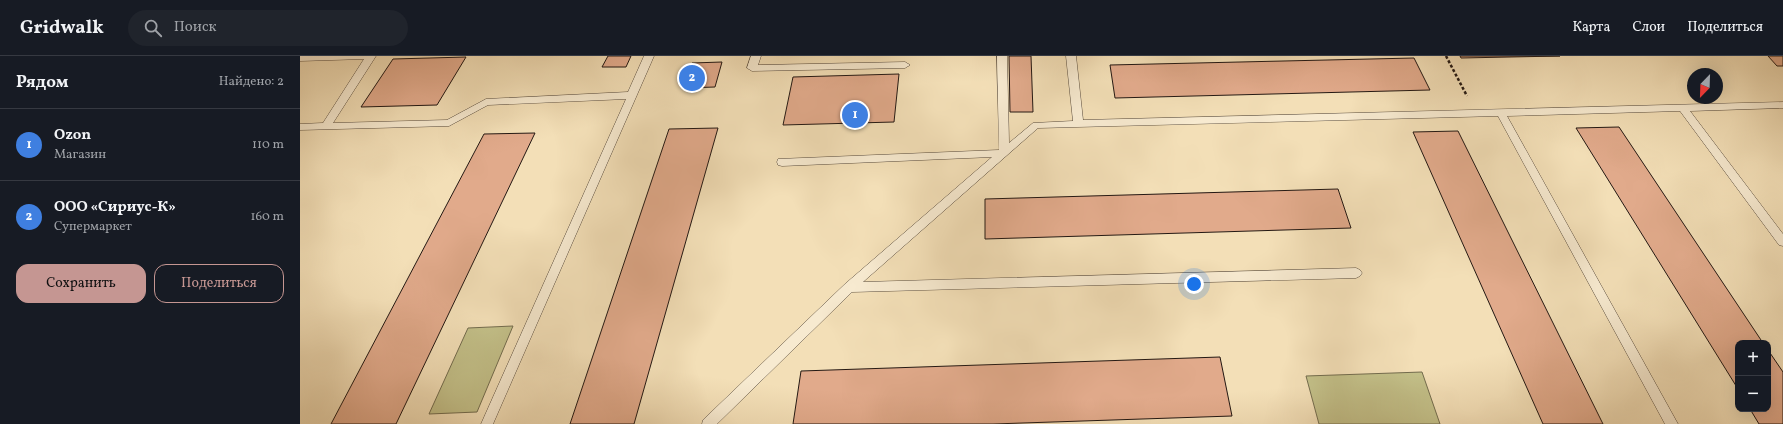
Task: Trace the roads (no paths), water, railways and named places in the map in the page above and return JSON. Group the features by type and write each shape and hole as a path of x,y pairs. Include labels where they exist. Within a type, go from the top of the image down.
{"lane":[{"path":"300,58 371,56 325,126"},
{"path":"487,424 649,56"},
{"path":"756,56 752,68 905,64"},
{"path":"1002,56 1004,153"},
{"path":"1071,56 1078,124"},
{"path":"300,127 449,123 486,102 632,95"},
{"path":"708,424 850,288 1036,125 1783,105"},
{"path":"1682,108 1783,242"},
{"path":"1501,112 1672,424"},
{"path":"782,162 1004,153"},
{"path":"850,288 1356,273"}],"place":[{"name":"ООО «Сириус-К»","path":"692,78"},
{"name":"Ozon","path":"855,115"}]}
